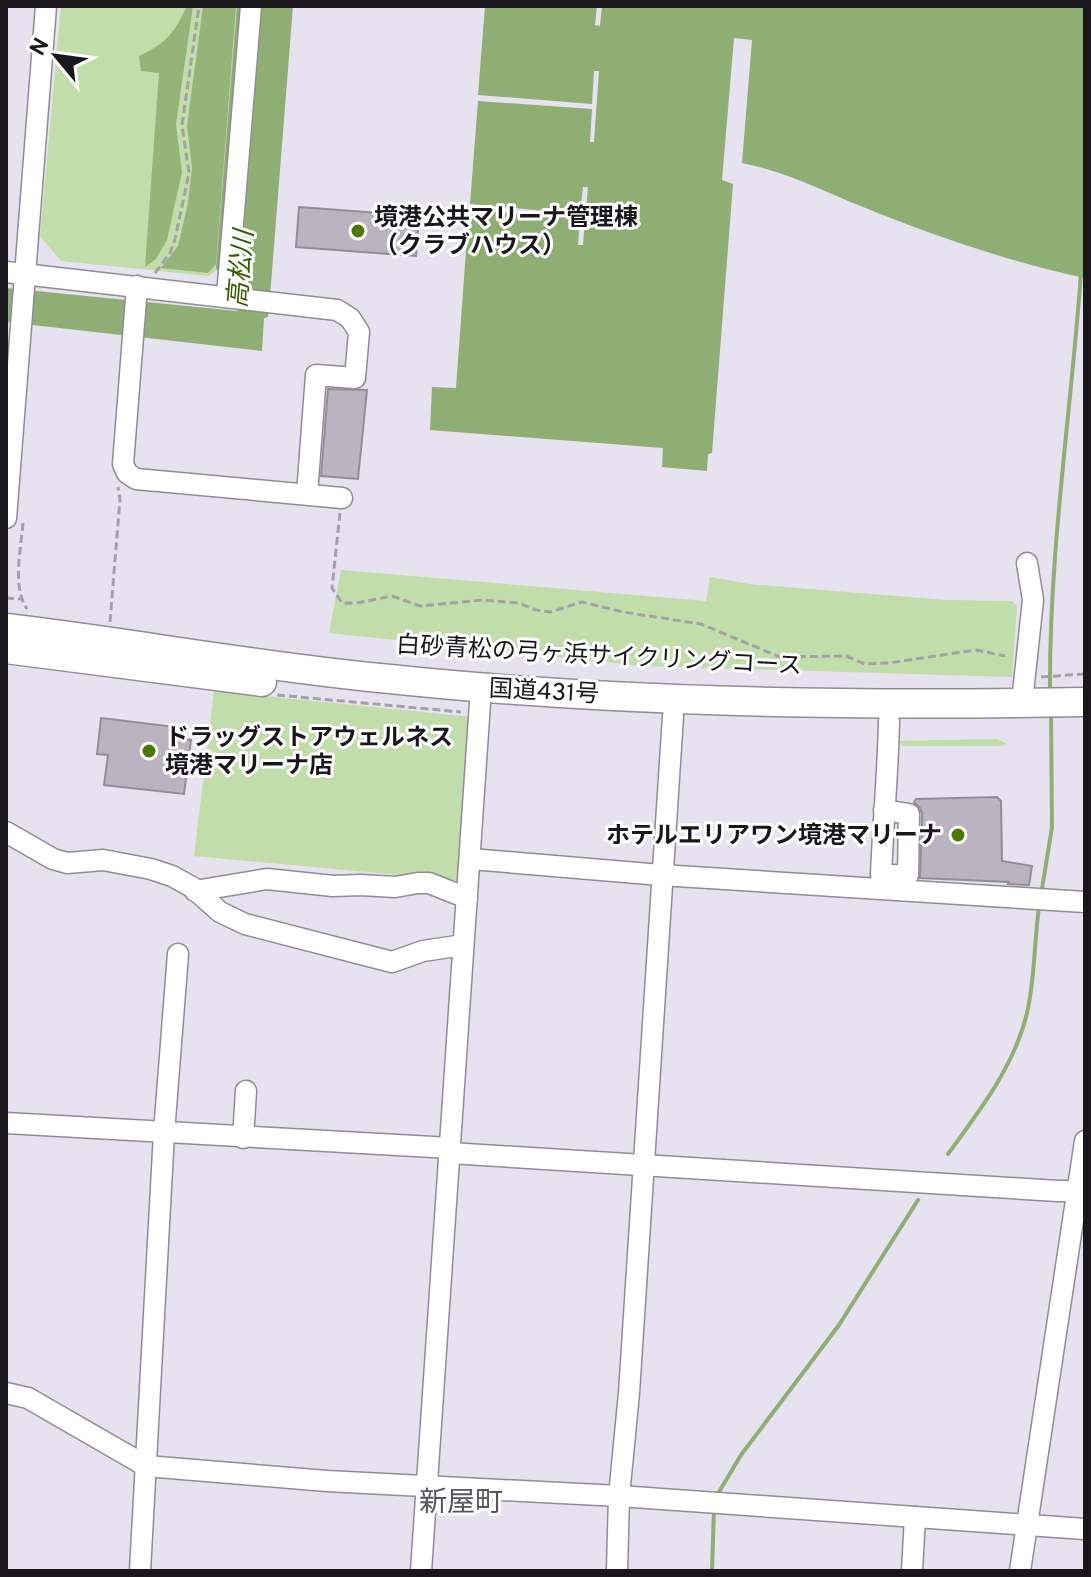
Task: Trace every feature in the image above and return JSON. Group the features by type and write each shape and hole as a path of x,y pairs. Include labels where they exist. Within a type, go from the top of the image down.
{"highway":[{"name":"国道431号","path":"6,637 312,671 480,696 673,716 889,721 1029,698"},
{"name":"国道431号","path":"480,696 860,703 1029,698 1076,704"}],"street":[{"path":"6,518 20,324 17,278 46,6"},
{"path":"232,296 251,6"},
{"path":"17,278 232,296 337,310 350,318 359,332 355,378 316,375 307,494"},
{"path":"142,288 133,337 123,464 127,473 136,479 342,498"},
{"path":"1027,563 1033,600 1029,698"},
{"path":"421,1571 480,696"},
{"path":"617,1571 619,1496 629,1393 641,1164 673,716"},
{"path":"884,810 889,721"},
{"path":"6,832 53,859 67,863 103,860 172,876 220,912 245,924 392,962 423,951 463,945"},
{"path":"471,859 661,875 1085,902"},
{"path":"195,891 267,879 333,886 395,887 429,883 467,898"},
{"path":"140,1571 164,1133 178,954"},
{"path":"243,1138 246,1091"},
{"path":"6,1123 1082,1191"},
{"path":"1020,1571 1082,1191 1085,1141"},
{"path":"6,1393 28,1398 146,1466 327,1481 619,1496 1085,1529"},
{"path":"912,1571 915,1517"}],"path":[{"path":"142,288 170,253 182,215 189,173 182,125 199,6"},
{"path":"342,498 332,588 342,603 392,596 420,606 483,600 519,603 550,612 582,602 701,624 780,657 846,656 865,664 976,650 1005,656"},
{"path":"6,598 21,599"},
{"path":"1029,698 1076,704 1085,674"}],"shaded area":[{"path":"61,6 242,6 221,267 209,276 61,261 40,236"},
{"path":"187,6 193,6 176,124 182,172 167,240 156,259 145,267 159,73 141,71 139,56 169,36"},
{"path":"203,6 236,6 216,264 208,273 161,268 178,246 188,203 192,168 187,126"},
{"path":"262,6 293,6 271,284 268,317 264,318 262,351 6,322 6,288 237,311"},
{"path":"485,6 597,6 595,25 600,26 602,6 1085,6 1085,278 972,247 890,218 789,176 742,163 752,40 734,38 722,180 733,184 712,453 708,454 707,471 662,467 663,448 430,430 432,387 456,388 469,210 580,218 578,245 583,245 588,187 583,187 580,214 470,204 478,101 592,109 590,142 594,142 599,71 594,71 592,104 478,95"},
{"path":"341,570 706,601 710,577 749,584 945,600 1012,601 1017,606 1012,677 642,666 329,633"},
{"path":"214,691 472,717 463,881 194,856"},
{"path":"997,739 1007,744 902,746 898,741"}],"building":[{"name":"境港公共マリーナ管理棟 （クラブハウス）","path":"299,207 419,216 416,256 296,247"},
{"path":"328,389 367,390 358,479 321,476"},
{"path":"101,718 184,728 182,739 191,740 184,794 104,785 108,755 97,754"},
{"name":"ホテルエリアワン境港マリーナ","path":"997,797 1001,801 1002,861 1032,866 1029,885 920,878 922,814 914,802 916,799"}],"waterway":[{"name":"高松川","path":"218,268 239,6"},
{"path":"1050,691 1053,587 1081,273"},
{"path":"1041,895 1052,827 1051,712"},
{"path":"948,1154 995,1087 1014,1052 1032,987 1039,907"},
{"path":"716,1497 741,1455 839,1325 918,1200"},
{"path":"712,1571 714,1509"}],"place":[{"name":"境港公共マリーナ管理棟 （クラブハウス）","path":"358,231"},
{"name":"ドラッグストアウェルネス 境港マリーナ店","path":"149,751"},
{"name":"ホテルエリアワン境港マリーナ","path":"958,835"}],"district":[{"name":"新屋町","path":"461,1501"}]}
